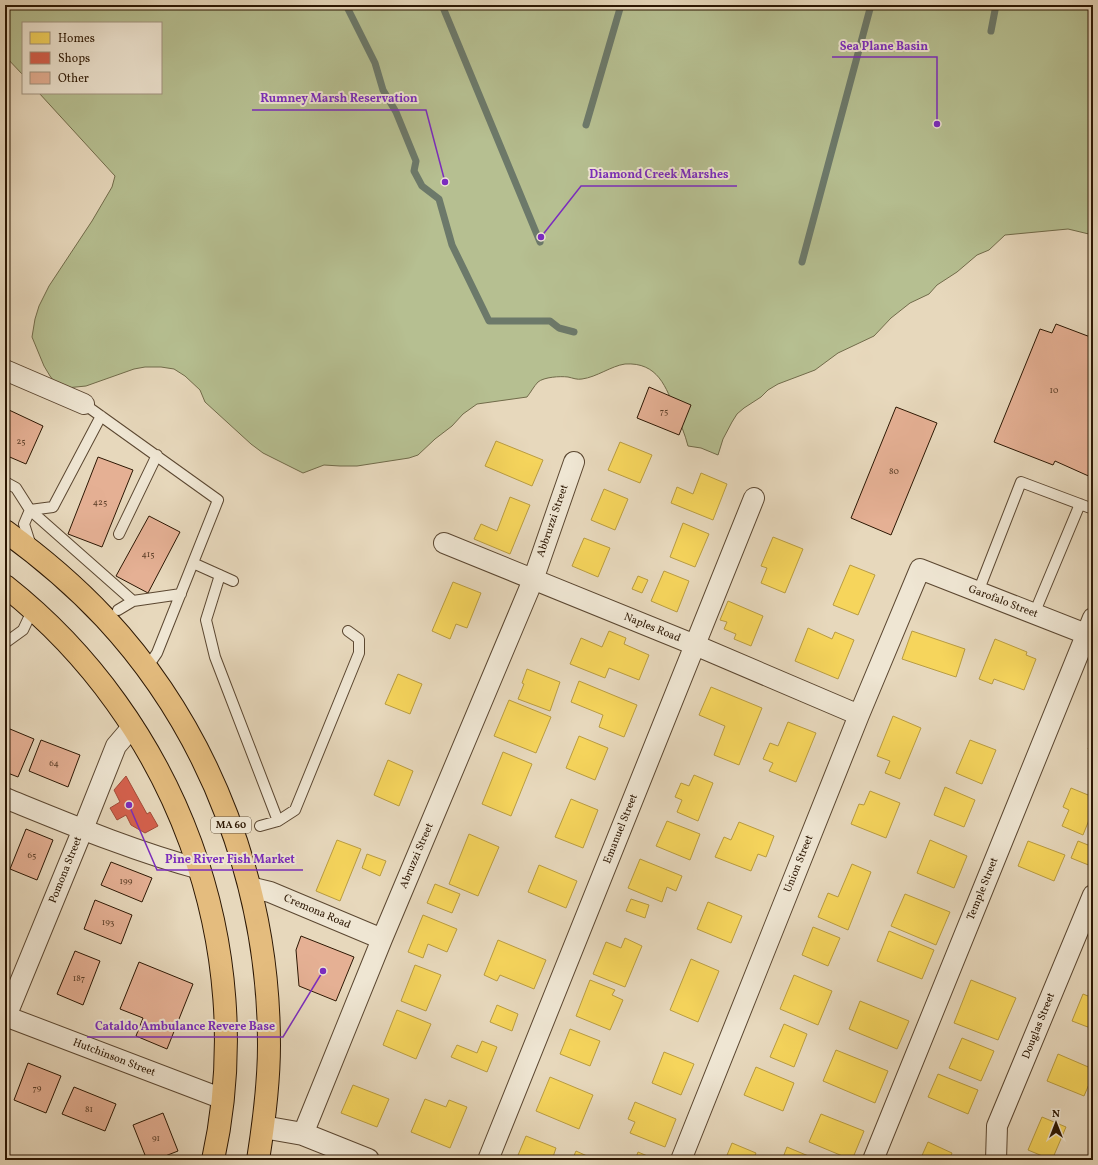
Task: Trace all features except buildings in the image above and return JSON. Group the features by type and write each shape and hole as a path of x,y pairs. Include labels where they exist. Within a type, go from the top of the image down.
{"highway":[{"name":"MA 60","path":"5,531 65,578 121,636 146,669 179,718 209,772 230,824 250,887 261,944 268,1003 269,1067 258,1160"},
{"path":"5,586 61,635 112,695 155,762 172,796 189,837 200,869 214,925 223,984 226,1042 223,1099 213,1160"}],"street":[{"path":"5,370 84,404"},
{"name":"Abbruzzi Street","path":"533,580 574,462"},
{"name":"Emanuel Street","path":"488,1160 754,498"},
{"name":"Naples Road","path":"444,543 695,645 859,715"},
{"name":"Garofalo Street","path":"920,569 1034,614 1090,626"},
{"name":"Union Street","path":"681,1160 859,715 920,569"},
{"name":"Abruzzi Street","path":"303,1134 382,939 533,580"},
{"name":"Temple Street","path":"873,1160 1090,626"},
{"name":"Pomona Street","path":"5,1017 116,746 133,726"},
{"path":"5,798 83,829 173,862 200,869"},
{"name":"Cremona Road","path":"250,887 270,892 382,939"},
{"name":"Douglas Street","path":"996,1160 998,1126 1093,895"},
{"name":"Hutchinson Street","path":"5,1017 223,1099"},
{"path":"263,1127 303,1134 363,1159"}],"lane":[{"path":"84,404 218,500 158,653 146,669"},
{"path":"30,510 53,507 101,416"},
{"path":"119,534 157,455"},
{"path":"5,482 16,488 30,510 133,601"},
{"path":"978,592 1021,482 1093,509"},
{"path":"1034,614 1080,504"},
{"path":"30,510 24,524 33,552"},
{"path":"193,563 233,581"},
{"path":"220,575 206,620 215,657 278,821"},
{"path":"118,610 133,601 181,594"},
{"path":"5,643 23,630 33,609"},
{"path":"260,826 278,821 295,810 358,653 359,639 348,631"}],"green space":[{"path":"5,5 1093,5 1093,235 1068,229 1005,235 989,250 977,255 957,272 937,285 929,294 910,303 891,318 874,336 838,353 815,370 778,384 744,408 737,414 732,422 723,439 718,455 701,448 688,446 672,403 664,385 659,378 645,367 636,364 625,364 588,378 577,379 568,377 552,377 544,379 535,385 527,397 477,404 463,414 452,426 418,455 409,458 357,466 324,465 303,473 263,453 251,444 205,402 200,390 185,376 174,369 145,367 134,369 86,386 66,388 57,385 50,376 44,366 32,337 39,306 49,286 92,221 112,187 115,176 40,94 162,94 162,22 22,22 22,74 5,56"}],"waterway":[{"path":"346,5 375,63 383,90 396,112 416,161 414,171 422,186 439,199 452,245 489,321 550,321 559,328 574,332"},
{"path":"442,5 540,242"},
{"path":"586,125 621,5"},
{"path":"802,262 871,5"},
{"path":"991,31 996,5"}],"place":[{"name":"Sea Plane Basin","path":"937,124"},
{"name":"Rumney Marsh Reservation","path":"445,182"},
{"name":"Diamond Creek Marshes","path":"541,237"},
{"name":"Pine River Fish Market","path":"129,805"},
{"name":"Cataldo Ambulance Revere Base","path":"323,971"}]}
